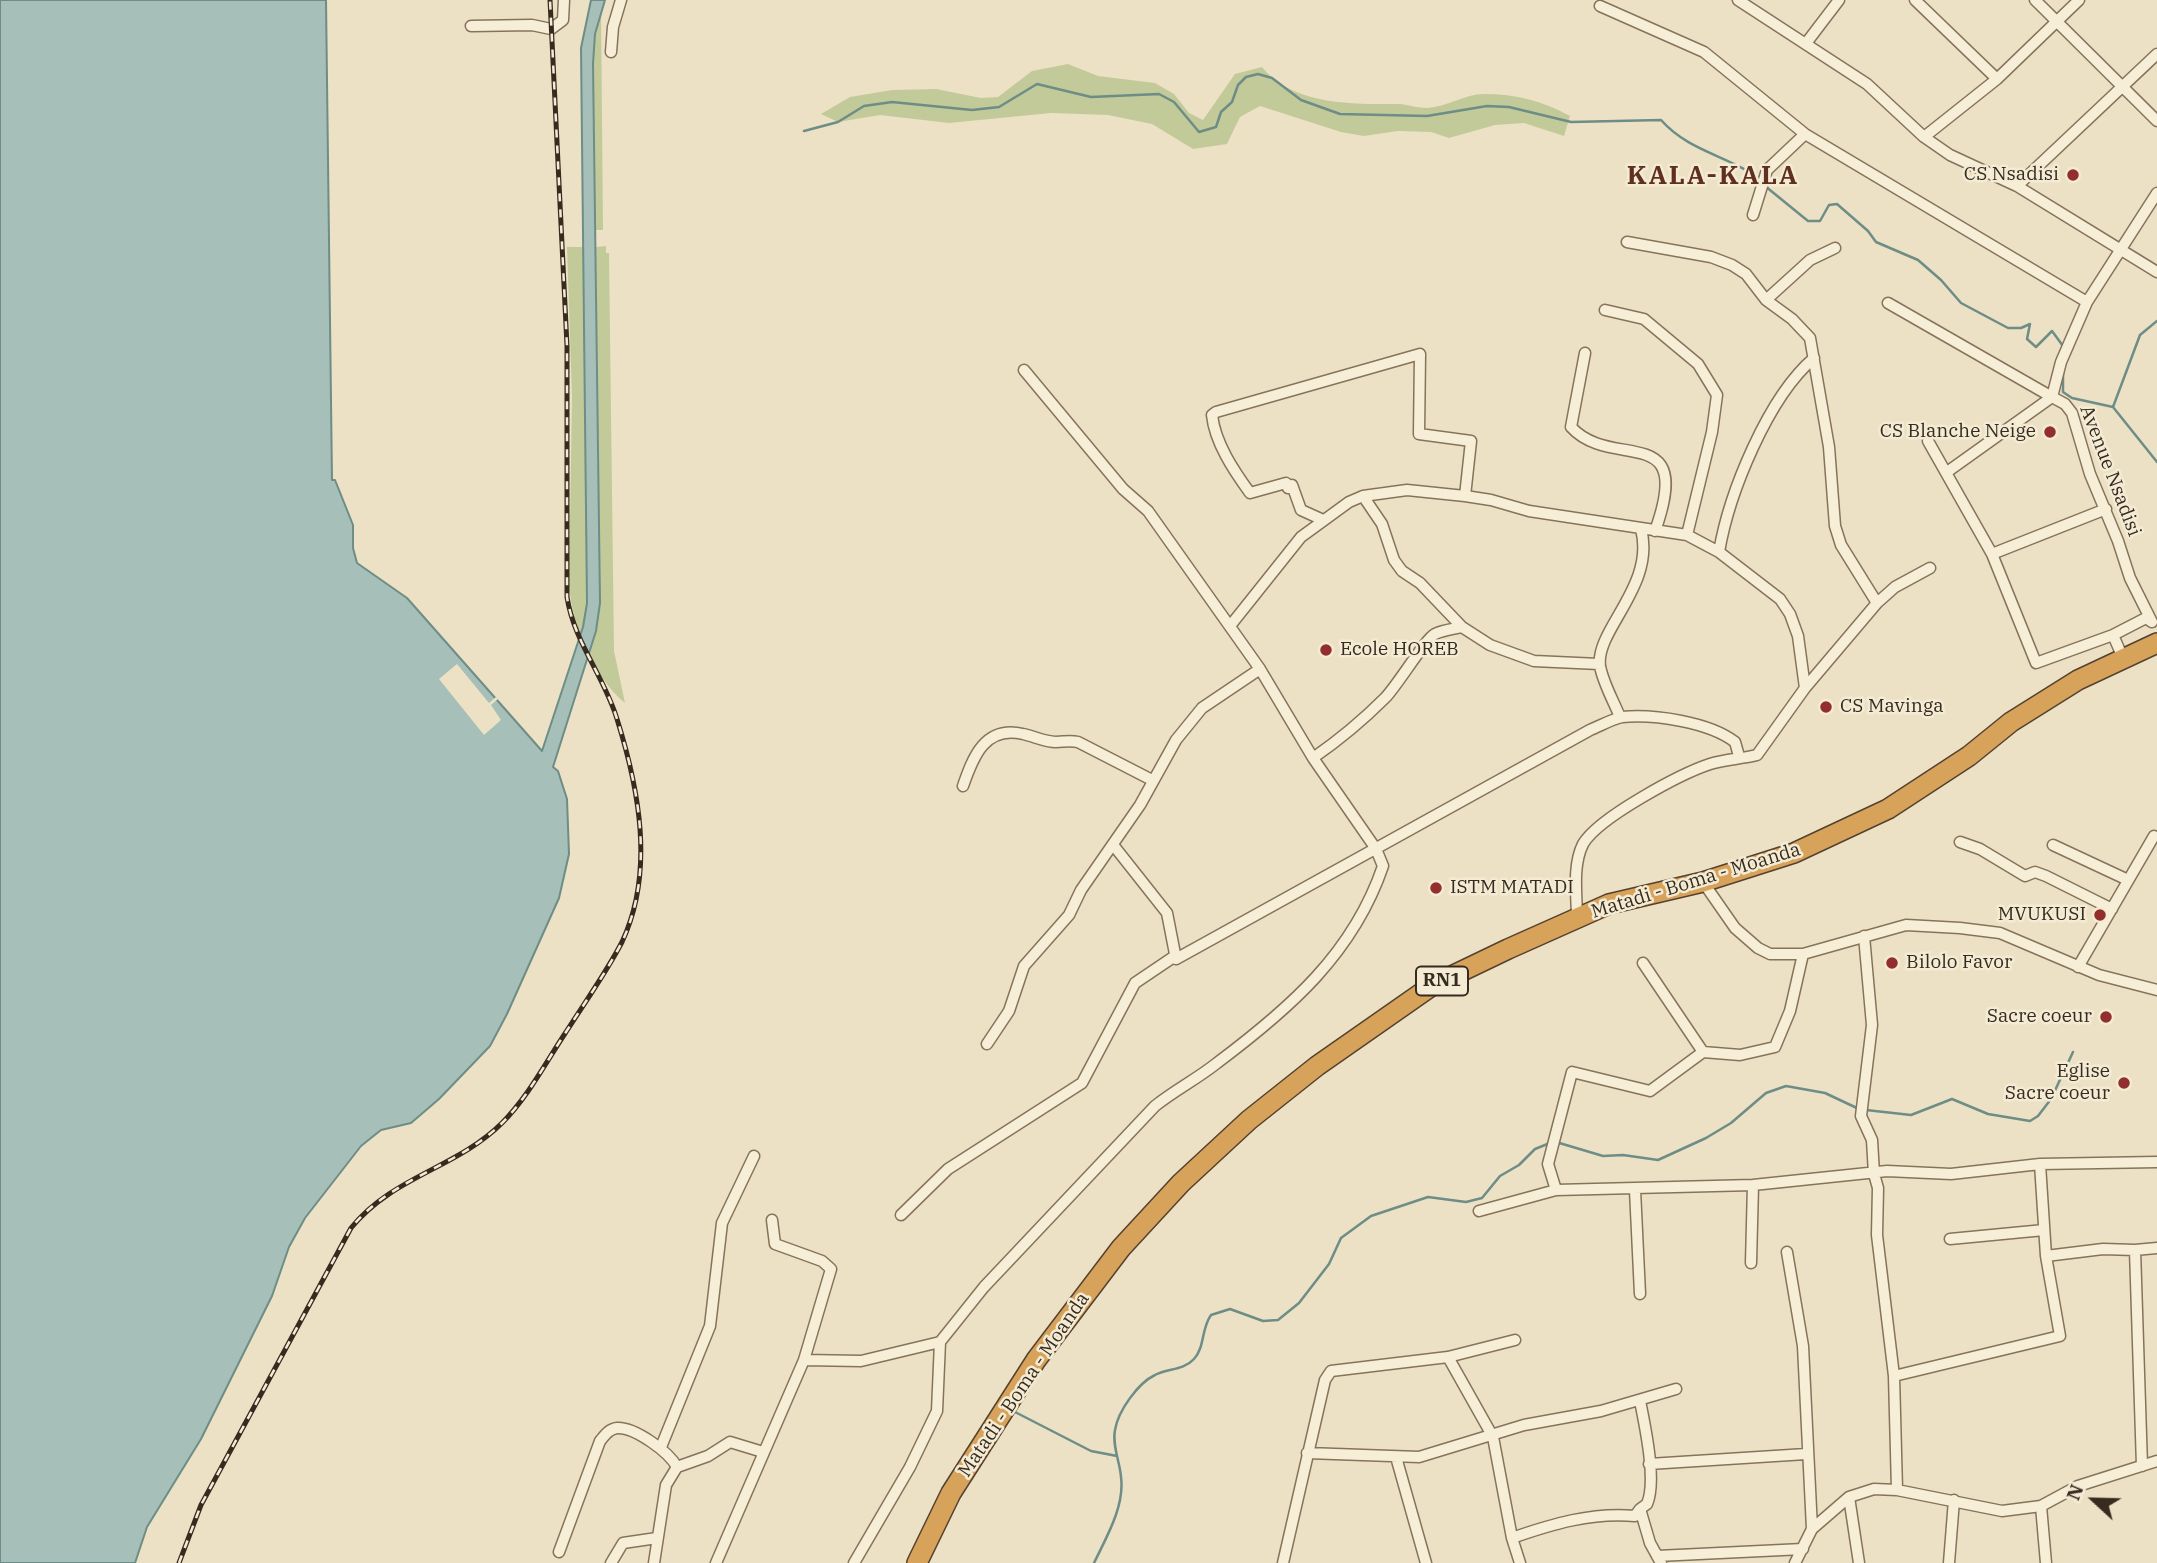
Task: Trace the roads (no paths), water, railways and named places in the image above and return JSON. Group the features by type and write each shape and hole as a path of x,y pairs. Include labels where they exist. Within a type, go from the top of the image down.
{"highway":[{"name":"Matadi - Boma - Moanda","path":"917,1563 951,1493 1036,1360 1121,1248 1181,1182 1249,1120 1317,1066 1433,985 1609,904 1703,882 1794,853 1888,809 1958,764 2011,722 2078,680 2157,643"}],"street":[{"path":"471,26 532,25 551,29 563,20 564,0"},
{"path":"611,52 613,27 621,0"},
{"path":"1738,0 1807,42 1867,84 1924,137 1972,167 2017,186 2157,272"},
{"path":"1807,42 1839,0"},
{"path":"1915,0 1997,79"},
{"path":"2035,0 2124,85 2157,121"},
{"path":"1924,137 1997,79 2079,0"},
{"path":"1600,6 1703,52 1804,134 2087,302"},
{"path":"2017,186 2157,54"},
{"path":"1753,215 1767,170 1804,134"},
{"name":"Avenue Nsadisi","path":"2155,626 2130,579 2106,509 2090,474 2072,413 2065,404 2052,397 2061,362 2087,302 2157,193"},
{"path":"1627,242 1711,257 1732,265 1746,274 1766,300 1810,338 1829,447 1835,526 1841,545 1877,603"},
{"path":"1766,300 1810,261 1835,248"},
{"path":"1888,303 2052,397 1947,472"},
{"path":"1605,310 1644,319 1698,364 1717,395 1712,432 1687,535"},
{"path":"1321,519 1301,510 1293,485 1288,488 1286,483 1250,493 1234,472 1212,415 1420,354 1419,434 1471,441 1465,496"},
{"path":"1585,354 1571,427 1581,438 1637,451 1662,468 1666,475 1666,500 1655,531"},
{"path":"1719,552 1736,485 1789,384 1814,358"},
{"path":"854,1563 910,1467 937,1411 940,1342 992,1278 1155,1106 1181,1085 1215,1065 1316,981 1372,900 1383,866 1376,849 1314,758 1260,669 1148,511 1105,468 1024,370"},
{"path":"1928,441 1992,554 2035,663 2113,635 2123,658"},
{"path":"1230,626 1301,537 1321,519 1363,496 1407,490 1465,496 1538,513 1687,535 1719,552 1780,599 1790,614 1798,636 1805,688"},
{"path":"1363,496 1382,524 1394,560 1402,571 1420,583 1462,627 1490,645 1534,661 1599,664"},
{"path":"1992,554 2106,509"},
{"path":"1620,717 1599,664 1605,643 1638,578 1646,548 1641,529"},
{"path":"1577,919 1579,858 1583,845 1595,829 1633,803 1697,770 1739,756 1757,755 1765,749 1805,688 1877,603 1895,587 1930,568"},
{"name":"Avenue Nsadisi","path":"2113,635 2146,618 2155,626"},
{"path":"1314,758 1343,737 1384,699 1410,669 1429,639 1436,634 1462,627"},
{"path":"987,1044 1009,1011 1024,966 1061,926 1081,890 1114,846 1176,740 1202,708 1260,669"},
{"path":"1175,959 1590,730 1620,717 1685,722 1711,729 1735,742 1739,756"},
{"path":"963,786 976,751 1000,733 1018,733 1056,742 1066,739 1077,742 1152,780"},
{"path":"2078,967 2154,836"},
{"path":"1960,842 1980,849 2025,876 2035,872 2046,876 2112,909"},
{"path":"2053,845 2128,880"},
{"path":"1114,846 1167,913 1175,959"},
{"path":"1703,882 1734,928 1758,948 1770,954 1803,954 1906,925 2000,933 2078,967 2157,990"},
{"path":"1864,936 1872,1025 1861,1116 1872,1140 1874,1174 1878,1188 1877,1235 1894,1376 1897,1490"},
{"path":"1556,1190 1548,1164 1572,1072 1650,1091 1703,1052 1740,1055 1775,1047 1790,1011 1803,954"},
{"path":"901,1215 931,1183 964,1157 1082,1083 1135,983 1175,956 1175,959"},
{"path":"1643,962 1703,1052"},
{"path":"661,1447 710,1326 722,1223 754,1156"},
{"path":"1479,1211 1556,1190 1635,1191 1753,1185 1874,1174 1951,1174 2040,1164 2157,1162"},
{"path":"1894,1376 2060,1336 2046,1256 2040,1164"},
{"path":"1751,1263 1753,1185"},
{"path":"1635,1191 1640,1294"},
{"path":"716,1563 804,1360 831,1269 822,1261 775,1244 772,1220"},
{"path":"1950,1239 2044,1230"},
{"path":"2046,1256 2103,1249 2157,1248"},
{"path":"2135,1250 2142,1466"},
{"path":"1787,1252 1803,1346 1806,1454 1812,1529"},
{"path":"1283,1563 1325,1380 1331,1371 1448,1357 1515,1340"},
{"path":"804,1360 861,1361 940,1342"},
{"path":"1448,1357 1493,1437 1512,1538 1520,1563"},
{"path":"1307,1453 1419,1457 1493,1437 1524,1425 1640,1401 1676,1389"},
{"path":"1512,1538 1549,1525 1587,1517 1635,1516 1650,1500 1649,1464 1640,1401"},
{"path":"559,1552 600,1441 608,1432 615,1428 623,1429 661,1447 671,1456 677,1467"},
{"path":"654,1563 666,1485 677,1467 708,1456 730,1442 763,1452"},
{"path":"1649,1464 1806,1454"},
{"path":"1396,1457 1426,1563"},
{"path":"1795,1563 1812,1529 1849,1497 1874,1489 1897,1490 2001,1511 2041,1506 2078,1486 2157,1461"},
{"path":"1849,1497 1859,1563"},
{"path":"1949,1563 1954,1500"},
{"path":"2041,1506 2046,1563"},
{"path":"1640,1509 1659,1559 1803,1549"},
{"path":"611,1563 623,1543 657,1538"}],"water":[{"path":"0,0 326,0 332,480 335,480 353,525 353,548 357,563 407,598 542,751 583,627 587,603 581,48 591,0 605,0 595,34 593,64 600,603 596,631 553,767 558,771 567,799 569,854 559,898 490,1046 439,1099 411,1123 381,1130 361,1146 305,1218 289,1247 272,1296 201,1439 147,1527 135,1563 0,1563"}],"waterway":[{"path":"804,131 838,122 864,106 892,102 972,110 999,107 1037,84 1091,97 1159,94 1174,102 1199,132 1216,127 1221,112 1232,102 1238,85 1246,77 1258,74 1272,78 1301,100 1340,114 1427,116 1487,106 1509,107 1571,122 1661,120 1693,145 1753,174"},
{"path":"1765,186 1808,221 1820,221 1829,205 1837,204 1868,231 1876,242 1918,260 1941,280 1961,303 2008,328 2021,328 2030,324 2027,339 2036,347 2052,331 2063,346"},
{"path":"2157,321 2140,335 2113,407 2157,462"},
{"path":"2063,372 2063,392 2072,398 2113,407"},
{"path":"1866,1110 1911,1115 1952,1099 1988,1114 2030,1121 2038,1116 2051,1099 2073,1052"},
{"path":"1556,1142 1603,1156 1623,1155 1658,1160 1706,1138 1731,1123 1766,1093 1786,1086 1825,1093 1859,1109"},
{"path":"1094,1563 1114,1521 1120,1499 1121,1477 1114,1436 1124,1406 1149,1379 1185,1366 1194,1359 1211,1315 1230,1309 1263,1321 1278,1320 1299,1303 1329,1264 1341,1238 1371,1216 1428,1197 1466,1202 1482,1198 1500,1176 1519,1165 1535,1149 1550,1143"},
{"path":"1015,1412 1091,1451 1117,1456"}],"railway":[{"path":"179,1563 201,1505 351,1228 386,1196 465,1151 511,1113 609,965 622,942 632,915 641,859 632,774 617,719 605,688 582,644 567,597 567,346 550,0"}],"place":[{"name":"CS Nsadisi","path":"2073,175"},
{"name":"CS Blanche Neige","path":"2050,432"},
{"name":"Ecole HOREB","path":"1326,650"},
{"name":"CS Mavinga","path":"1826,707"},
{"name":"ISTM MATADI","path":"1436,888"},
{"name":"MVUKUSI","path":"2100,915"},
{"name":"Bilolo Favor","path":"1892,963"},
{"name":"Sacre coeur","path":"2106,1017"},
{"name":"Eglise Sacre coeur","path":"2124,1083"}],"district":[{"name":"KALA-KALA","path":"1713,176"}]}
